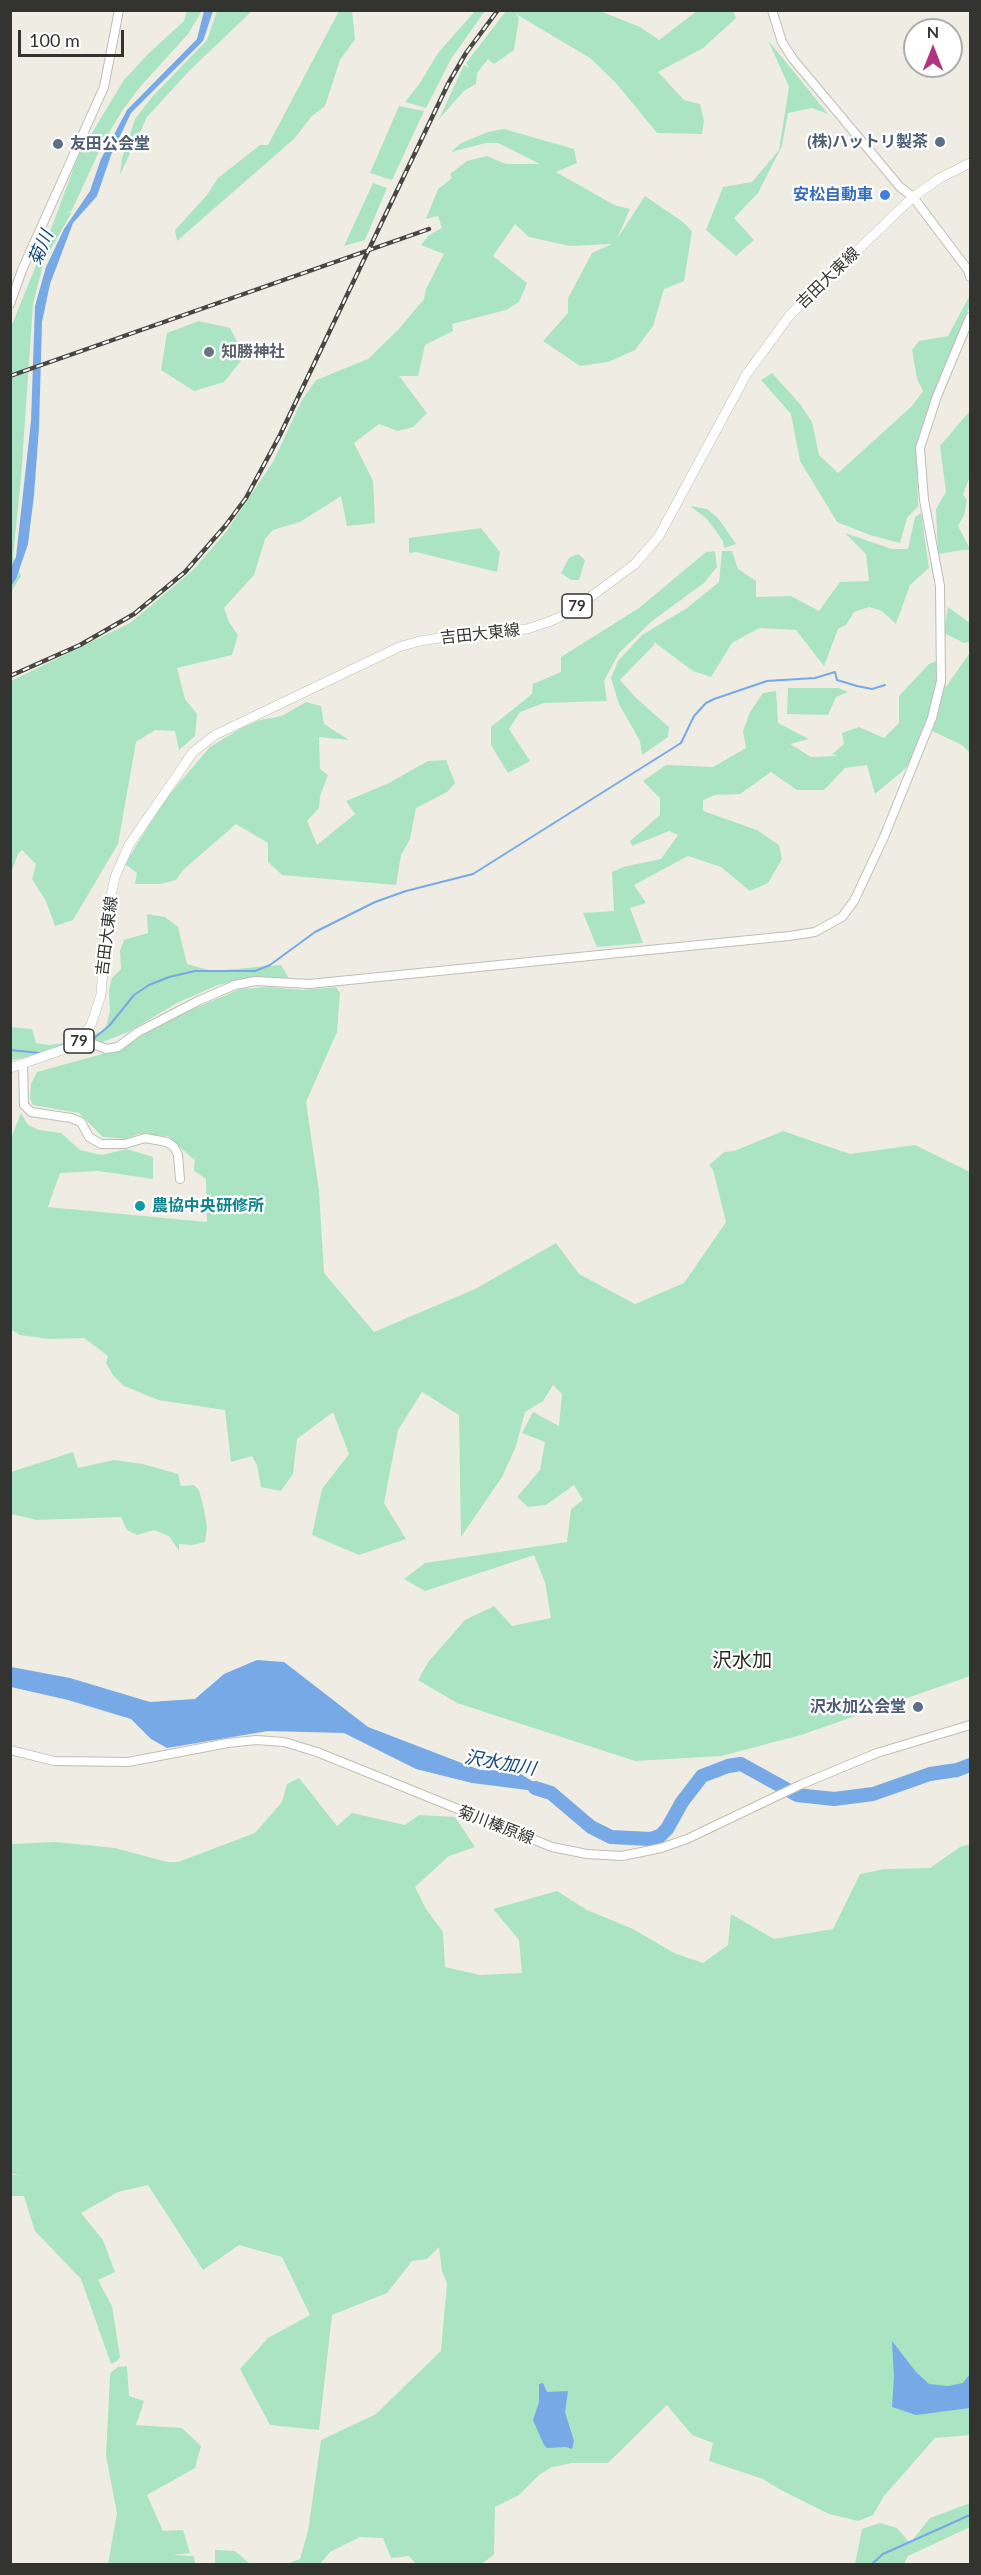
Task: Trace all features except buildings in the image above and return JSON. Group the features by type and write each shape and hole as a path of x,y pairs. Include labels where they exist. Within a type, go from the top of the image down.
{"main road":[{"name":"吉田大東線","path":"81,1040 97,1010 107,915 115,877 129,845 193,752 215,735 399,647 451,636 527,629 551,621 570,612 635,564 659,536 746,375 790,315 913,197 940,178 970,163"},
{"name":"79","path":"10,1068 65,1049 81,1040"}],"street":[{"path":"10,304 22,270 104,87 119,10"},
{"path":"772,10 782,42 793,59 900,188 913,197 968,270 970,277"},
{"path":"81,1040 106,1049 118,1047 138,1032 200,1000 234,985 255,981 309,984 789,936 815,932 842,917 854,901 887,829 932,718 940,681 940,586 924,500 920,448 937,396 970,317"},
{"path":"23,1064 24,1105 31,1112 71,1118 81,1122 89,1137 101,1144 125,1144 145,1138 167,1142 174,1147 178,1155 180,1179"},
{"name":"菊川榛原線","path":"10,1750 54,1761 128,1762 228,1743 256,1740 284,1742 317,1752 552,1846 587,1854 622,1856 662,1848 687,1839 800,1785 877,1753 970,1725"}],"green space":[{"path":"476,10 485,11 451,59 426,108 405,102 420,83 438,53"},
{"path":"187,11 202,11 188,34 140,87 122,111 102,145 72,210 66,214 72,212 44,261 33,304 13,557 21,576 11,592 11,327 78,156 124,80 184,21"},
{"path":"217,11 252,11 190,70 147,117 120,175 122,158 135,119 152,97 207,40"},
{"path":"339,11 352,11 355,39 340,60 325,106 311,117 295,138 177,241 175,230 207,195 218,178 260,145 268,145"},
{"path":"506,11 600,11 640,27 659,40 697,11 733,11 736,18 703,48 658,72 684,100 700,104 704,121 702,134 657,133 616,83 590,58 516,14 519,18 514,50 494,64 488,59 477,73 476,84 464,91 439,119 464,65 469,68 466,63"},
{"path":"768,40 828,114 812,108 788,113 782,146 758,193 734,218 754,240 736,256 706,230 723,187 752,182 779,150 789,87"},
{"path":"399,106 424,111 392,180 370,173"},
{"path":"504,129 574,149 577,163 556,172 614,205 630,209 617,239 645,196 683,222 692,231 684,281 664,289 653,326 635,350 608,362 580,366 543,341 568,313 568,298 592,253 612,244 570,246 529,237 515,224 493,256 527,283 519,302 506,310 452,324 453,331 425,345 418,376 399,376 427,413 413,427 398,431 379,424 354,443 373,481 375,523 347,526 341,496 300,522 273,530 265,539 254,575 224,608 229,622 238,635 232,655 177,668 185,699 197,714 195,736 179,750 175,731 155,730 136,742 118,844 73,920 55,926 46,901 32,879 36,864 22,850 18,854 11,873 11,681 130,623 192,571 226,532 273,462 302,400 316,380 368,359 398,330 424,299 426,289 444,254 421,245 429,235 442,228 438,216 426,219 438,189 452,178 450,174 467,161 487,156 506,164 540,164 498,143 486,143 451,152 461,143 488,132"},
{"path":"373,183 387,188 365,240 344,246"},
{"path":"970,295 970,305 917,447 918,506 907,518 900,543 870,535 837,522 800,461 791,414 761,380 772,373 800,404 812,422 819,455 838,473 912,406 923,391 917,379 912,350 919,341 948,336"},
{"path":"199,321 230,328 245,356 224,382 194,391 161,370 167,333"},
{"path":"969,412 970,476 963,494 967,500 964,515 958,526 970,549 938,554 936,509 946,492 940,446"},
{"path":"690,506 707,509 718,518 736,544 724,548 723,541 707,519"},
{"path":"921,513 929,568 910,585 896,624 882,611 869,607 854,612 846,625 838,629 824,666 796,630 759,628 732,643 711,677 693,671 654,642 654,645 620,680 636,698 669,727 668,737 642,755 640,741 619,704 611,678 618,661 642,635 687,608 719,582 722,551 732,551 738,569 756,581 756,597 791,596 819,611 840,582 869,581 866,554 845,533 892,549 908,549 915,517"},
{"path":"481,528 500,552 497,572 416,552 409,553 409,538"},
{"path":"715,551 717,567 704,583 652,621 619,653 604,681 607,701 544,703 520,712 509,729 530,761 508,773 491,745 491,727 532,694 533,684 561,672 561,657 639,608 706,552"},
{"path":"578,554 585,560 579,580 571,580 561,573 569,558"},
{"path":"948,607 970,623 970,642 964,643 944,633"},
{"path":"969,654 970,753 962,745 928,729 905,769 875,794 867,765 845,768 824,790 797,790 771,772 740,794 715,795 703,800 703,811 757,830 779,845 782,859 768,883 750,891 721,867 688,856 634,885 646,903 630,908 643,943 597,947 583,913 614,911 612,872 623,867 661,859 678,835 669,831 632,846 630,841 660,815 660,798 643,781 666,765 713,767 746,748 743,731 750,712 763,693 776,691 778,723 809,739 790,744 811,757 838,756 832,754 844,744 842,733 859,727 884,738 899,723 899,696 929,664 936,661 946,687"},
{"path":"788,688 839,688 848,692 836,697 828,715 787,714"},
{"path":"306,702 321,706 324,724 349,740 319,737 320,769 328,775 320,796 319,808 307,821 317,845 355,814 346,801 389,783 428,761 446,760 455,783 447,792 416,808 410,839 401,855 396,885 282,875 268,862 268,843 236,824 183,870 176,880 160,884 135,884 137,873 125,864 163,802 210,747 243,727 260,720 282,716"},
{"path":"147,914 165,917 178,927 187,964 212,971 281,965 289,978 254,977 218,985 177,1003 128,1032 85,1049 11,1060 10,1027 32,1029 36,1043 49,1045 76,1041 105,1030 110,1011 109,991 112,978 121,969 120,951 124,940 148,933"},
{"path":"269,987 303,990 336,987 340,993 337,1032 306,1102 319,1191 324,1273 374,1332 475,1289 556,1243 579,1274 635,1304 684,1283 726,1222 713,1170 709,1165 724,1152 734,1151 783,1131 850,1154 915,1145 970,1172 970,1676 801,1735 721,1756 635,1761 457,1703 418,1680 429,1661 465,1620 494,1606 512,1626 551,1618 545,1582 534,1555 425,1591 404,1579 425,1563 567,1542 571,1509 583,1500 574,1485 546,1505 528,1507 517,1497 540,1470 545,1442 522,1433 533,1412 559,1426 562,1394 553,1385 543,1401 525,1412 516,1446 502,1477 461,1537 459,1415 422,1392 398,1430 384,1503 406,1539 359,1555 312,1535 322,1489 349,1454 333,1412 297,1439 293,1474 281,1491 261,1487 257,1465 252,1456 231,1462 225,1410 158,1400 124,1386 113,1375 106,1363 108,1356 84,1338 50,1339 20,1335 11,1329 10,1141 21,1113 28,1125 39,1130 61,1133 80,1150 102,1155 127,1149 153,1157 153,1179 98,1171 60,1173 48,1207 207,1222 206,1179 194,1171 195,1155 194,1160 168,1136 138,1134 125,1139 103,1137 79,1113 33,1105 30,1099 31,1084 37,1072 117,1050 170,1019 240,989"},
{"path":"73,1452 78,1468 114,1460 143,1464 178,1474 181,1486 194,1485 199,1490 207,1527 205,1542 193,1545 179,1544 179,1551 169,1536 154,1530 137,1535 127,1530 121,1517 37,1520 11,1514 11,1472"},
{"path":"299,1778 337,1826 352,1813 405,1825 419,1815 455,1817 475,1847 449,1856 415,1887 426,1909 443,1932 445,1967 480,1975 522,1973 519,1940 493,1909 557,1891 587,1910 633,1929 674,1953 703,1963 728,1945 731,1914 774,1939 833,1929 860,1874 885,1869 930,1868 960,1847 970,1844 970,2435 935,2438 884,2496 873,2515 858,2521 829,2514 763,2479 709,2461 713,2443 692,2435 667,2405 608,2463 572,2463 552,2467 539,2475 519,2495 495,2507 494,2555 481,2564 416,2564 409,2556 391,2558 383,2538 360,2537 330,2552 320,2564 287,2564 300,2559 308,2531 321,2440 376,2414 441,2351 447,2283 442,2271 439,2247 427,2259 412,2261 387,2293 332,2315 319,2430 270,2425 240,2369 268,2338 310,2315 282,2257 239,2245 203,2270 148,2185 118,2192 81,2213 103,2240 115,2272 98,2280 112,2306 120,2357 111,2364 81,2279 35,2231 24,2196 11,2196 10,2174 21,2176 10,2173 11,1844 56,1842 115,1848 167,1862 178,1862 255,1833 282,1802 287,1784"},
{"path":"127,2366 129,2396 144,2401 136,2425 182,2428 201,2446 195,2468 147,2495 163,2531 183,2530 190,2553 173,2555 194,2556 195,2564 108,2564 117,2513 106,2456 110,2376 111,2372 118,2367"},
{"path":"970,2503 970,2527 908,2556 904,2564 855,2564 862,2529 880,2523 897,2528 910,2543 930,2518"},
{"path":"215,2550 235,2551 250,2564 215,2564"}],"water":[{"path":"204,11 213,11 203,41 131,113 111,155 97,196 73,223 50,284 42,322 39,428 28,544 16,579 11,586 11,567 16,557 31,421 35,306 46,267 64,229 90,191 101,159 127,110 197,39"},
{"path":"257,1660 284,1662 368,1727 480,1770 516,1771 551,1793 472,1783 416,1769 344,1733 268,1731 167,1748 151,1739 131,1719 68,1700 11,1687 11,1667 70,1678 150,1702 195,1699 224,1674"},
{"path":"892,2341 916,2372 929,2384 948,2386 963,2383 970,2374 970,2408 916,2415 892,2407 894,2377"},
{"path":"543,2383 547,2392 568,2391 565,2412 574,2441 572,2449 547,2448 533,2420 539,2402 539,2384"}],"waterway":[{"path":"93,1039 109,1026 134,995 149,985 169,977 195,971 255,971 270,965 315,932 375,902 406,891 473,874 681,743 694,716 706,703 714,699 767,681 815,678 835,672 837,680 857,686 872,689 885,685"},
{"path":"10,1050 40,1053"},
{"name":"沢水加川","path":"535,1788 551,1793 591,1827 611,1837 651,1839 660,1836 667,1829 682,1802 702,1776 728,1766 741,1764 797,1795 834,1799 873,1794 930,1774 957,1770 970,1765"},
{"path":"872,2564 883,2554 970,2515"}],"railway":[{"path":"10,676 80,645 134,614 185,572 246,498 280,435 448,84 466,53 498,10"},
{"path":"10,376 429,229"}],"place":[{"name":"(株)ハットリ製茶","path":"940,142"},
{"name":"友田公会堂","path":"58,144"},
{"name":"安松自動車","path":"885,195"},
{"name":"知勝神社","path":"209,352"},
{"name":"農協中央研修所","path":"140,1206"},
{"name":"沢水加公会堂","path":"918,1707"}],"district":[{"name":"沢水加","path":"742,1661"}],"water label":[{"name":"菊川","path":"41,248"}]}
